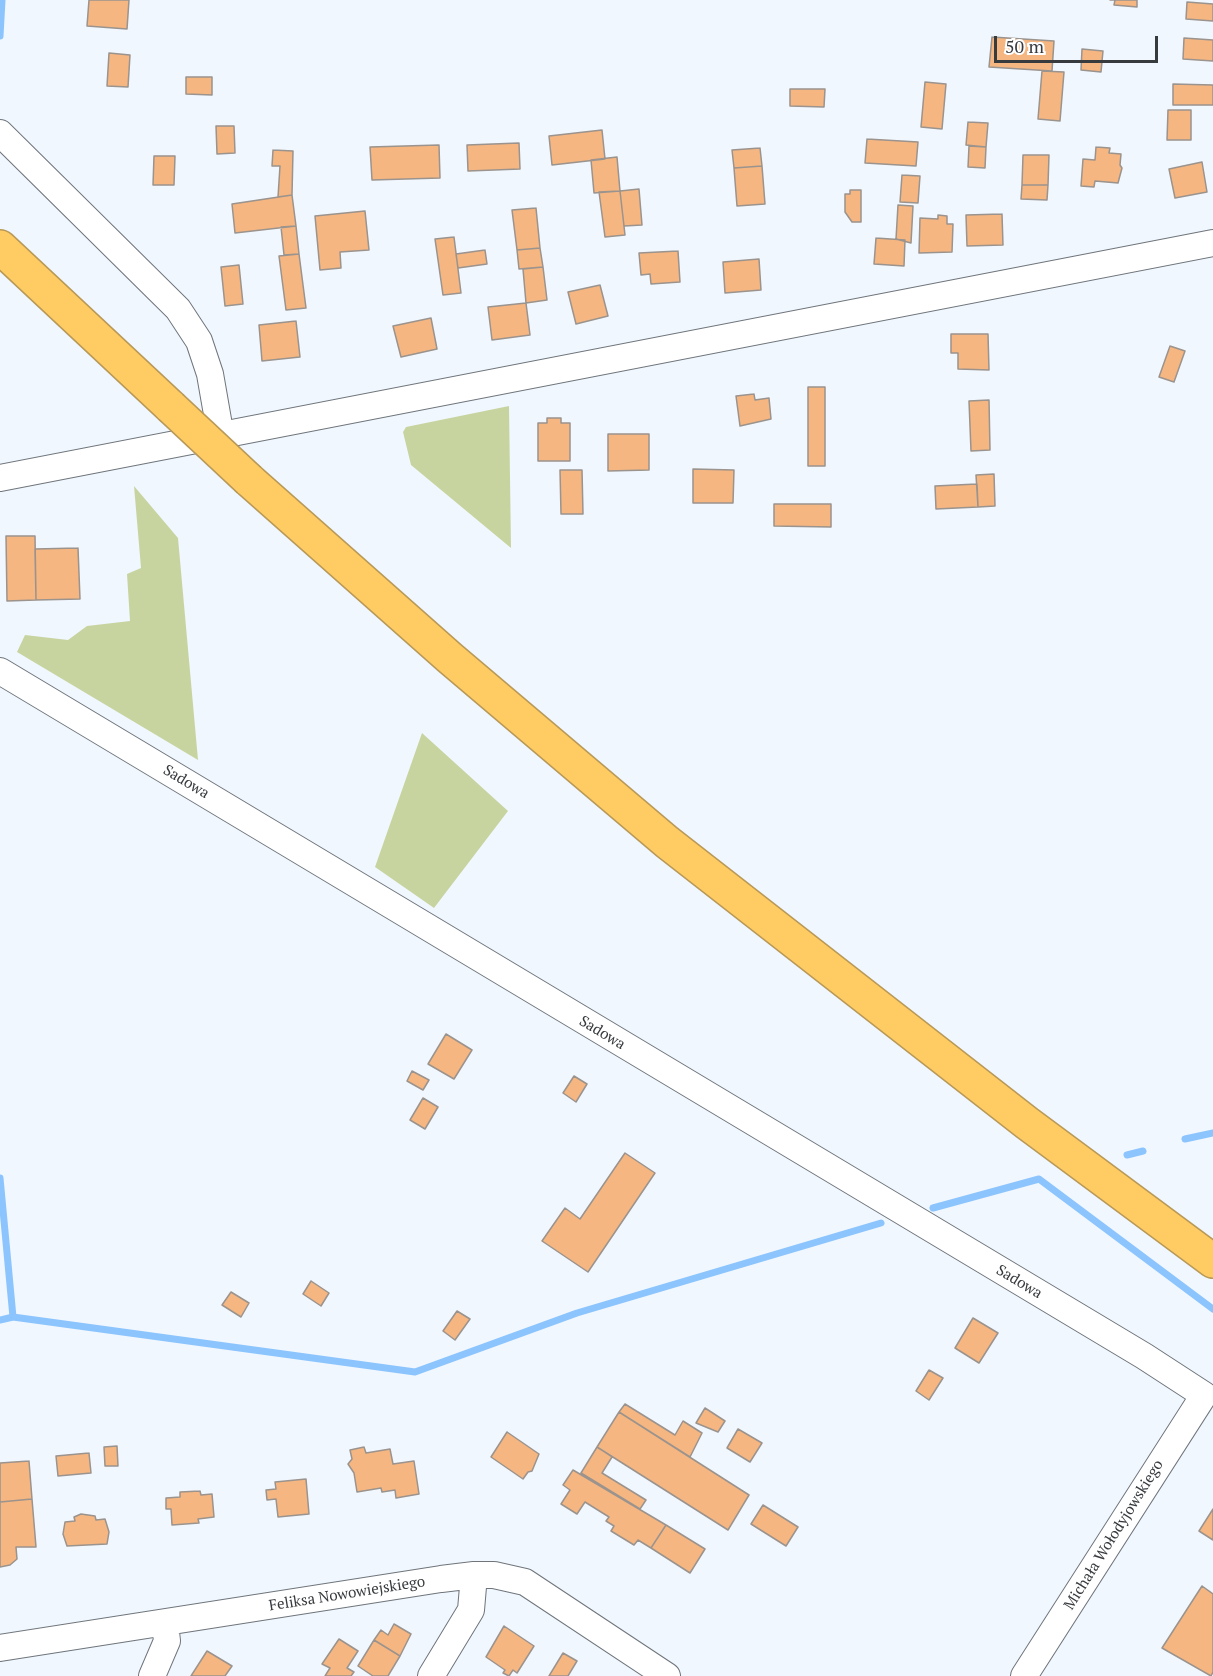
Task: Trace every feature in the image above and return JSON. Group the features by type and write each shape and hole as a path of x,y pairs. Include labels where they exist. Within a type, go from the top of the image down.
{"highway":[{"path":"0,247 249,480 450,658 676,849 1027,1123 1213,1261"}],"street":[{"path":"0,133 178,309 199,341 210,374 221,437"},
{"path":"0,478 1213,243"},
{"name":"Sadowa","path":"0,671 1124,1344 1204,1395"},
{"name":"Michała Wołodyjowskiego","path":"1024,1676 1204,1395"},
{"path":"431,1676 471,1610 474,1575"},
{"name":"Feliksa Nowowiejskiego","path":"0,1648 474,1575 511,1578 525,1582 667,1676"},
{"path":"152,1676 167,1641 165,1623"}],"green space":[{"path":"509,406 511,548 411,465 403,432 406,427"},
{"path":"134,486 178,538 198,760 17,652 25,635 68,640 87,626 130,621 127,574 141,568"},
{"path":"422,733 508,811 434,908 375,867"}],"building":[{"path":"89,0 129,0 127,29 87,26"},
{"path":"1115,0 1137,0 1137,7 1114,5"},
{"path":"1187,2 1213,4 1213,21 1186,19"},
{"path":"992,37 1054,41 1052,71 989,67"},
{"path":"1184,38 1213,40 1213,61 1183,59"},
{"path":"1082,49 1103,51 1101,72 1081,70"},
{"path":"109,53 130,55 128,87 107,86"},
{"path":"1042,71 1064,72 1060,121 1038,119"},
{"path":"186,77 212,77 212,95 186,94"},
{"path":"925,82 946,84 942,129 921,127"},
{"path":"1173,84 1213,85 1213,105 1173,105"},
{"path":"790,89 825,89 824,107 790,106"},
{"path":"1168,110 1191,110 1191,140 1167,140"},
{"path":"968,122 988,123 986,147 966,145"},
{"path":"216,126 234,126 235,153 217,154"},
{"path":"602,130 605,159 552,165 549,136"},
{"path":"867,139 918,142 916,166 865,163"},
{"path":"519,143 520,169 468,171 467,145"},
{"path":"439,145 440,178 372,180 370,147"},
{"path":"969,146 986,147 985,168 968,167"},
{"path":"1096,147 1110,148 1109,153 1121,154 1122,168 1118,183 1095,181 1094,187 1081,186 1083,159 1095,160"},
{"path":"760,148 762,166 734,168 732,150"},
{"path":"273,150 293,151 292,195 278,197 280,166 272,166"},
{"path":"1023,155 1049,155 1048,185 1022,185"},
{"path":"154,156 175,156 174,185 153,185"},
{"path":"617,157 620,191 594,193 591,160"},
{"path":"1202,162 1207,192 1175,198 1169,169"},
{"path":"762,166 765,204 737,206 734,168"},
{"path":"902,175 920,176 918,203 900,202"},
{"path":"1022,185 1048,185 1047,200 1021,199"},
{"path":"639,189 642,225 624,226 620,191"},
{"path":"850,190 861,190 861,222 852,222 845,212 845,194 850,194"},
{"path":"620,191 625,235 605,237 599,192"},
{"path":"292,195 296,226 235,233 232,204"},
{"path":"898,205 913,206 911,243 896,239"},
{"path":"536,208 540,248 517,250 512,210"},
{"path":"365,211 369,250 340,252 341,268 320,270 315,216"},
{"path":"1002,214 1003,245 967,246 966,215"},
{"path":"938,215 947,216 947,224 953,224 952,252 919,253 920,218 938,219"},
{"path":"296,226 299,254 284,255 281,227"},
{"path":"454,237 461,293 443,295 435,239"},
{"path":"876,238 905,240 904,266 874,264"},
{"path":"540,248 543,267 519,269 517,250"},
{"path":"485,250 487,264 458,268 456,254"},
{"path":"678,251 680,282 651,284 650,274 641,275 639,253"},
{"path":"299,254 306,308 286,310 279,256"},
{"path":"759,259 761,290 725,293 723,262"},
{"path":"239,265 243,304 225,306 221,267"},
{"path":"543,267 547,300 526,303 523,269"},
{"path":"600,285 608,316 576,324 568,292"},
{"path":"526,303 530,335 492,340 488,307"},
{"path":"431,318 437,349 401,357 393,326"},
{"path":"296,321 300,357 262,361 259,325"},
{"path":"951,334 988,334 989,370 958,369 958,353 951,353"},
{"path":"1170,346 1185,351 1174,382 1159,377"},
{"path":"808,387 825,387 825,466 808,466"},
{"path":"754,394 755,400 769,398 771,419 740,426 736,396"},
{"path":"989,400 990,450 971,451 969,401"},
{"path":"547,418 561,418 561,423 570,423 570,461 538,461 538,423 547,423"},
{"path":"608,434 649,434 649,470 608,471"},
{"path":"693,469 734,470 733,503 693,503"},
{"path":"560,470 582,470 583,514 561,514"},
{"path":"994,474 995,506 978,507 976,475"},
{"path":"977,484 978,507 936,509 935,486"},
{"path":"774,504 831,504 831,527 774,526"},
{"path":"6,536 35,536 36,600 7,601"},
{"path":"78,548 80,599 36,600 35,549"},
{"path":"446,1034 472,1050 454,1079 428,1064"},
{"path":"412,1071 429,1080 423,1090 407,1081"},
{"path":"574,1076 587,1084 576,1102 563,1093"},
{"path":"423,1098 438,1107 425,1129 410,1120"},
{"path":"625,1153 655,1173 588,1272 542,1241 565,1208 580,1219"},
{"path":"311,1281 329,1293 321,1306 303,1294"},
{"path":"231,1292 249,1303 241,1317 222,1305"},
{"path":"457,1311 470,1319 455,1340 443,1331"},
{"path":"973,1318 998,1333 979,1363 955,1348"},
{"path":"929,1370 943,1378 929,1400 916,1391"},
{"path":"625,1404 675,1435 683,1421 702,1433 690,1457 619,1412"},
{"path":"705,1408 725,1421 718,1432 696,1423"},
{"path":"619,1412 749,1495 728,1530 597,1447"},
{"path":"738,1429 762,1443 750,1462 727,1448"},
{"path":"507,1432 539,1454 532,1471 528,1472 523,1479 491,1457"},
{"path":"117,1446 118,1466 105,1466 104,1447"},
{"path":"364,1447 366,1453 390,1449 393,1464 414,1461 419,1494 396,1498 395,1490 382,1492 381,1488 357,1492 354,1473 348,1464 352,1459 350,1450"},
{"path":"597,1447 612,1457 602,1473 646,1500 640,1509 581,1473"},
{"path":"89,1453 91,1473 58,1476 56,1456"},
{"path":"29,1461 32,1499 0,1502 0,1463"},
{"path":"573,1470 666,1525 651,1548 638,1540 634,1545 611,1531 614,1526 606,1521 609,1517 585,1502 577,1514 561,1504 570,1490 563,1485"},
{"path":"306,1479 309,1514 278,1517 276,1499 267,1500 266,1490 276,1489 275,1482"},
{"path":"200,1491 201,1495 212,1494 214,1517 198,1519 199,1523 172,1525 171,1509 166,1509 166,1498 180,1497 180,1492"},
{"path":"32,1499 36,1547 16,1547 17,1559 10,1565 0,1567 0,1502"},
{"path":"763,1505 798,1527 786,1546 751,1524"},
{"path":"1213,1509 1213,1540 1199,1531"},
{"path":"81,1514 95,1516 96,1520 105,1519 109,1532 107,1544 67,1546 63,1534 65,1522 75,1521 74,1517"},
{"path":"666,1525 705,1549 690,1573 651,1548"},
{"path":"1202,1586 1213,1594 1213,1672 1211,1676 1162,1648"},
{"path":"394,1624 411,1634 400,1656 374,1640 381,1630 388,1635"},
{"path":"504,1626 534,1646 517,1673 513,1670 509,1676 503,1673 505,1670 486,1657"},
{"path":"339,1639 358,1651 347,1668 354,1672 351,1676 325,1676 330,1668 322,1664"},
{"path":"374,1640 400,1656 388,1676 373,1676 358,1666"},
{"path":"207,1651 232,1666 225,1676 191,1676"},
{"path":"563,1653 577,1661 568,1676 549,1676"}],"waterway":[{"path":"0,36 2,0"},
{"path":"1185,1139 1213,1133"},
{"path":"1127,1155 1143,1151"},
{"path":"0,1178 13,1317"},
{"path":"933,1208 1039,1179 1213,1309"},
{"path":"0,1320 13,1317 415,1372 577,1313 881,1223"}]}
